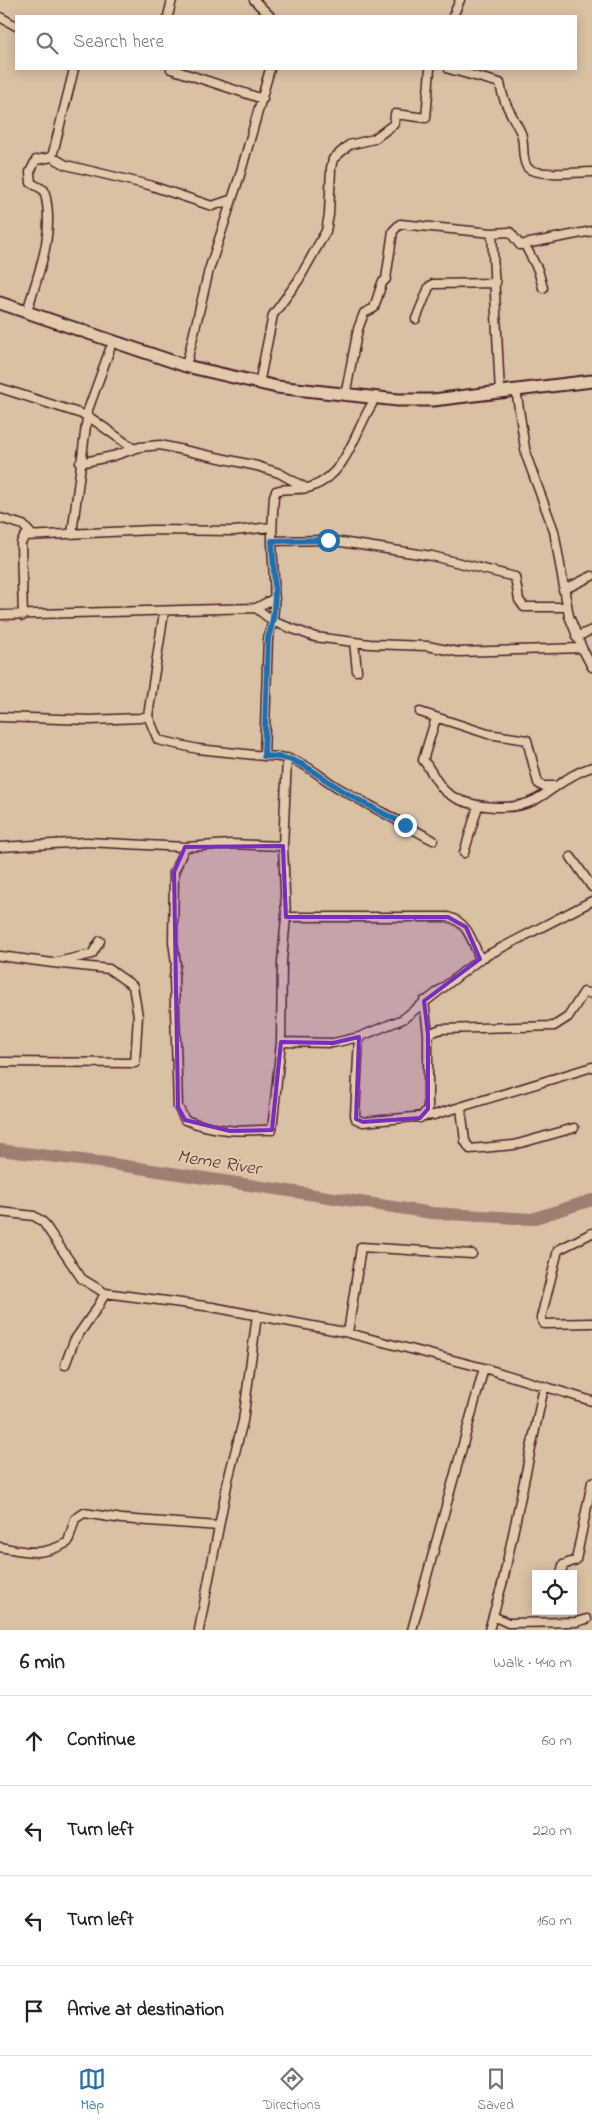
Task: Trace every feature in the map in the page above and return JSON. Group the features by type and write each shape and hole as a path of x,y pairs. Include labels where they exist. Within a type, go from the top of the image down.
{"main road":[{"path":"0,303 119,345 186,366 260,384 345,396 398,400 433,400 592,383"},
{"path":"0,310 110,349 182,371 252,388 372,404 436,403 517,396 592,383"}],"street":[{"path":"168,15 172,0"},
{"path":"254,0 269,15"},
{"path":"453,15 460,0"},
{"path":"0,18 15,26"},
{"path":"52,157 74,70"},
{"path":"174,70 262,99"},
{"path":"186,366 209,270 230,200 240,175 270,70"},
{"path":"260,384 273,315 302,274 326,231 329,215 330,168 333,159 349,145 379,136 394,124 395,114 426,118 430,70"},
{"path":"453,70 500,83 502,99 522,135 527,167 532,172 563,174 592,172"},
{"path":"27,311 47,246 48,204 44,190 31,182 30,172 36,160 52,157 66,164 140,183 212,206 230,200"},
{"path":"345,396 358,329 364,313 374,308 382,283 386,279 396,228 400,224 492,233 510,232 520,245 592,230"},
{"path":"492,233 500,393"},
{"path":"525,244 538,270 544,288"},
{"path":"416,318 429,287 433,284 496,283"},
{"path":"72,534 80,463 90,403 110,349"},
{"path":"0,388 88,416 134,449"},
{"path":"517,396 526,454 554,532 567,607 576,637 592,667"},
{"path":"264,756 268,638 274,622 275,598 272,527 276,491 306,488 319,483 340,464 356,439 360,423 372,404"},
{"path":"80,463 94,461 134,449 160,445 182,448 256,466 279,473 306,488"},
{"path":"0,518 23,525 32,535"},
{"path":"23,616 21,543 26,536 152,530 234,531 272,527"},
{"path":"272,541 328,540 432,556 515,577 519,600 524,607 567,607"},
{"path":"563,590 592,576"},
{"path":"0,615 164,612 222,607 256,608 275,598"},
{"path":"256,608 274,622 303,635 354,642 427,646 458,652 582,648"},
{"path":"164,612 148,716 158,740 198,749 287,758 310,766 339,789 433,840"},
{"path":"576,637 592,630"},
{"path":"354,642 357,671"},
{"path":"420,712 488,734 526,740 538,783 542,786 555,785"},
{"path":"0,716 90,720 148,716"},
{"path":"436,718 423,760 446,792 478,806 508,807 534,800 576,772 592,767"},
{"path":"184,847 174,872 173,942 176,964 174,977 178,1107 186,1120 230,1130 252,1128 272,1130 282,1042 282,961 286,918 282,846 287,758"},
{"path":"464,853 478,806"},
{"path":"0,847 87,842 184,847 230,844 282,846"},
{"path":"571,857 592,888"},
{"path":"282,1042 333,1043 359,1037 403,1019 480,959 592,901"},
{"path":"286,918 448,918 460,921 466,927 480,959"},
{"path":"53,963 92,954 100,941"},
{"path":"0,956 109,970 133,986 138,1016 135,1063 0,1062"},
{"path":"428,1034 450,1028 554,1026 568,1017 579,996 584,992 592,994"},
{"path":"420,1118 428,1109 428,1034 424,1002"},
{"path":"359,1037 356,1119 363,1122 420,1118 434,1115 592,1068"},
{"path":"461,1108 465,1141 470,1149 514,1145 574,1128"},
{"path":"428,1109 434,1115"},
{"path":"0,1212 34,1216 43,1222 82,1279 105,1293 257,1315 348,1333 484,1368 592,1401"},
{"path":"592,1233 570,1242 558,1250 541,1318 544,1324 592,1323"},
{"path":"348,1333 361,1247 472,1254"},
{"path":"65,1365 74,1340 99,1306 105,1293"},
{"path":"199,1630 218,1526 243,1421 257,1315"},
{"path":"412,1630 484,1368"},
{"path":"489,1630 503,1581 544,1387"},
{"path":"562,1570 563,1565 576,1560 592,1482"},
{"path":"0,1547 34,1553 53,1551 68,1542 75,1519 84,1513 122,1519 218,1526"},
{"path":"493,1616 508,1623 576,1622 587,1619"}],"highlighted area":[{"path":"283,846 286,917 448,917 466,927 480,959 424,1001 428,1034 428,1109 420,1118 363,1122 356,1119 359,1037 333,1043 281,1042 272,1130 230,1131 185,1120 178,1107 175,1034 174,872 185,847"}],"waterway":[{"name":"Meme River","path":"0,1150 106,1163 432,1213 532,1219 592,1200"}],"route":[{"path":"328,540 272,541 275,598 274,622 268,638 264,756 287,758 310,766 339,789 405,825"}]}
